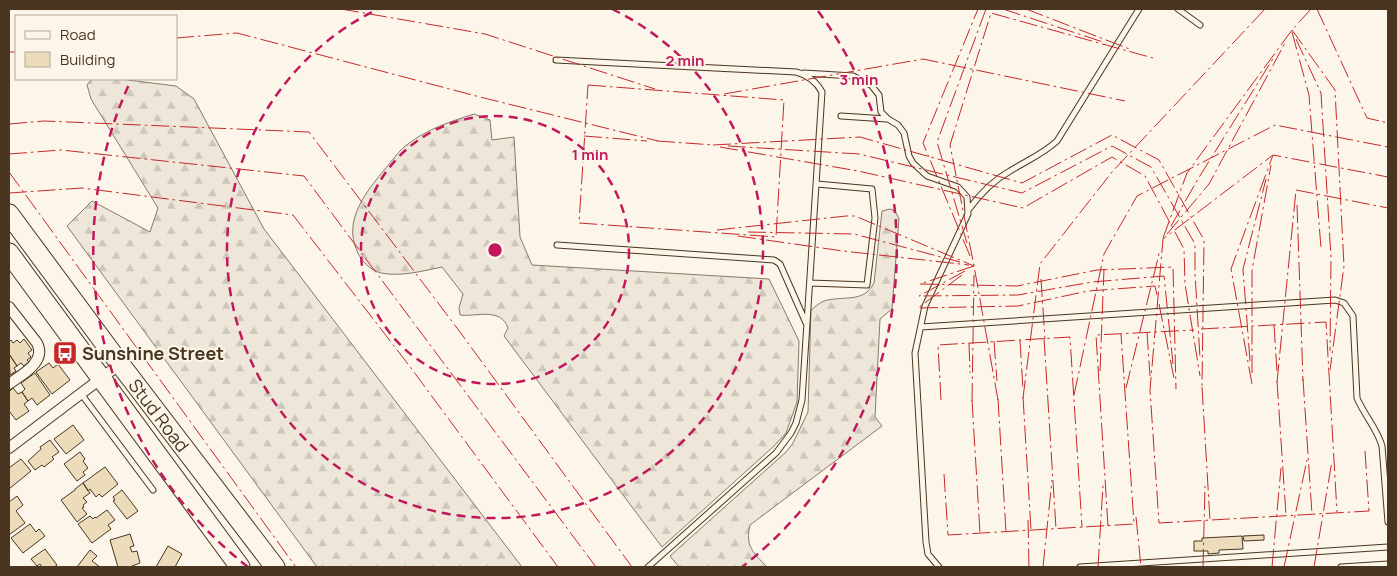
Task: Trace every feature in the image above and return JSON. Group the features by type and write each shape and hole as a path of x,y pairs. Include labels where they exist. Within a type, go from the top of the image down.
{"highway":[{"name":"Stud Road","path":"9,214 120,364 275,567"},
{"name":"Stud Road","path":"9,253 240,567"}],"street":[{"path":"9,307 37,343 40,350 35,364 9,384"},
{"path":"9,448 102,380 120,364"}],"lane":[{"path":"939,567 928,554 926,542 915,353 925,306 969,210 982,194 1001,177 1041,154 1057,141 1138,9"},
{"path":"1178,9 1200,25"},
{"path":"556,60 796,72 860,78 875,90 881,101 881,112 898,125 904,133 912,163 927,176 961,189 967,197 969,210"},
{"path":"648,567 776,452 791,434 796,423 802,400 822,92 818,85 808,76 796,72"},
{"path":"841,116 888,119"},
{"path":"810,283 867,284 875,218 872,189 816,184"},
{"path":"557,244 774,260 780,264 806,324"},
{"path":"921,327 1335,300 1344,303 1353,316 1357,398 1380,438 1382,446 1388,522"},
{"path":"82,395 153,490"},
{"path":"1080,567 1388,547"},
{"path":"1341,567 1388,564"}],"green space":[{"path":"91,80 128,80 176,86 194,99 264,229 522,567 317,567 67,226 92,201 150,232 158,208 91,99 87,85"},
{"path":"474,114 490,120 492,140 514,137 520,237 532,265 769,279 799,341 797,402 786,433 773,447 662,547 504,336 508,328 505,321 500,317 487,314 460,315 459,308 463,294 442,267 404,274 381,273 366,265 357,251 353,240 353,228 359,207 371,187 396,156 405,146 423,134"},
{"path":"890,209 895,211 899,219 892,309 880,319 875,417 882,426 750,525 749,544 751,549 767,567 679,567 670,556 786,452 793,443 808,412 811,310 824,301 852,298 869,290 874,283 882,211"}],"building":[{"path":"24,339 32,350 28,353 31,357 24,366 21,363 17,366 9,354 9,342 11,340 13,343 17,340 20,343"},
{"path":"9,354 17,366 14,368 16,371 10,375"},
{"path":"49,363 53,368 58,364 70,380 52,394 36,372"},
{"path":"35,373 50,395 37,405 32,398 28,401 22,392 25,389 21,383"},
{"path":"13,388 18,394 22,392 28,401 24,404 29,411 16,420 9,411 9,392"},
{"path":"73,425 84,440 66,454 54,439"},
{"path":"50,440 59,452 44,467 42,465 35,470 28,461 41,449 40,447"},
{"path":"80,452 88,468 83,472 85,475 77,481 64,464"},
{"path":"21,459 31,471 9,489 9,468"},
{"path":"105,467 118,484 102,497 99,494 96,497 90,489 88,491 83,483"},
{"path":"83,483 90,493 83,498 87,502 82,508 87,514 77,522 61,500"},
{"path":"122,490 138,511 127,519 113,501 115,500 113,497"},
{"path":"17,496 23,505 16,511 25,523 9,535 9,502"},
{"path":"107,510 115,520 108,525 111,529 92,543 78,524 90,516 93,519 96,518"},
{"path":"30,524 36,532 39,529 45,536 23,553 11,538"},
{"path":"130,534 134,546 130,547 132,552 137,551 140,563 132,567 118,567 110,540"},
{"path":"1264,535 1264,540 1244,541 1243,536"},
{"path":"1242,536 1243,549 1219,550 1219,553 1208,554 1208,551 1194,551 1194,541 1202,541 1202,538"},
{"path":"168,546 182,554 175,567 156,567"},
{"path":"45,549 57,565 54,567 42,567 40,564 37,566 31,559"},
{"path":"90,550 97,556 92,561 100,567 77,567"}],"power":[{"path":"341,9 485,34 655,89"},
{"path":"970,256 923,143 978,9"},
{"path":"967,243 937,142 986,9"},
{"path":"1003,9 1103,42"},
{"path":"1026,9 1132,50"},
{"path":"1023,398 1040,264 1112,172 1265,9"},
{"path":"1163,238 1187,173 1292,30 1311,9"},
{"path":"1317,9 1367,118 1388,123"},
{"path":"998,400 950,145 991,13 1153,58"},
{"path":"1292,30 1335,90 1344,266 1330,370"},
{"path":"1292,32 1309,95 1321,248"},
{"path":"178,38 237,33 480,97 658,141"},
{"path":"1296,39 1321,93 1331,257 1330,351"},
{"path":"1167,234 1209,184 1285,43"},
{"path":"9,52 15,52"},
{"path":"1171,226 1274,57"},
{"path":"724,94 923,59 1125,101"},
{"path":"588,85 784,100 776,237 579,223 588,85"},
{"path":"9,124 44,121 309,132 460,332 632,567"},
{"path":"1074,395 1104,254 1137,196 1275,125 1388,147"},
{"path":"713,145 860,137 1022,183 1112,135 1159,160 1204,240 1202,387"},
{"path":"584,136 647,141"},
{"path":"657,141 714,145"},
{"path":"728,146 859,154 1022,193 1112,146 1151,167 1195,244 1200,358"},
{"path":"720,147 858,171 1023,208 1112,157 1145,176 1184,249 1185,284 1200,376"},
{"path":"9,154 61,150 304,176 596,567"},
{"path":"1252,384 1231,269 1273,155"},
{"path":"1365,451 1369,511 1159,523 1150,390 1163,239 1273,155 1388,177"},
{"path":"1252,373 1252,270 1271,165"},
{"path":"9,172 296,567"},
{"path":"1250,361 1243,269 1266,179"},
{"path":"9,193 82,188 293,215 411,368 558,567"},
{"path":"1296,190 1388,208"},
{"path":"1277,382 1296,190"},
{"path":"1297,205 1303,381"},
{"path":"717,230 855,216 974,266"},
{"path":"748,232 854,234 960,262"},
{"path":"738,236 843,251 969,265"},
{"path":"1126,388 1160,250"},
{"path":"974,266 920,284 1017,286 1097,270 1173,267 1176,389"},
{"path":"1100,371 1104,269"},
{"path":"965,271 919,296 1018,295 1092,282 1164,276 1173,364"},
{"path":"962,275 918,308 1018,306 1088,291 1155,286 1157,295"},
{"path":"972,401 974,275"},
{"path":"1041,279 1045,339"},
{"path":"1159,304 1174,378"},
{"path":"1201,329 1326,322 1337,512"},
{"path":"1274,325 1277,371"},
{"path":"1108,526 1096,335 1194,330"},
{"path":"1147,332 1150,376"},
{"path":"944,474 948,535 1134,524 1121,334"},
{"path":"941,400 938,345 1070,337 1082,527"},
{"path":"1044,338 1056,529"},
{"path":"1020,340 1023,390"},
{"path":"994,341 997,381"},
{"path":"969,343 970,373"},
{"path":"1303,379 1312,514"},
{"path":"1277,381 1286,515"},
{"path":"1202,387 1210,520"},
{"path":"1023,397 1031,530"},
{"path":"998,399 1006,532"},
{"path":"972,400 980,533"},
{"path":"1284,567 1307,460"},
{"path":"1314,567 1332,461"},
{"path":"1272,567 1281,468"},
{"path":"1043,567 1052,480"},
{"path":"1098,567 1103,485"},
{"path":"1203,567 1205,486"},
{"path":"1136,517 1141,567"},
{"path":"1028,520 1029,567"}],"place":[{"name":"Sunshine Street","path":"65,353"}]}
